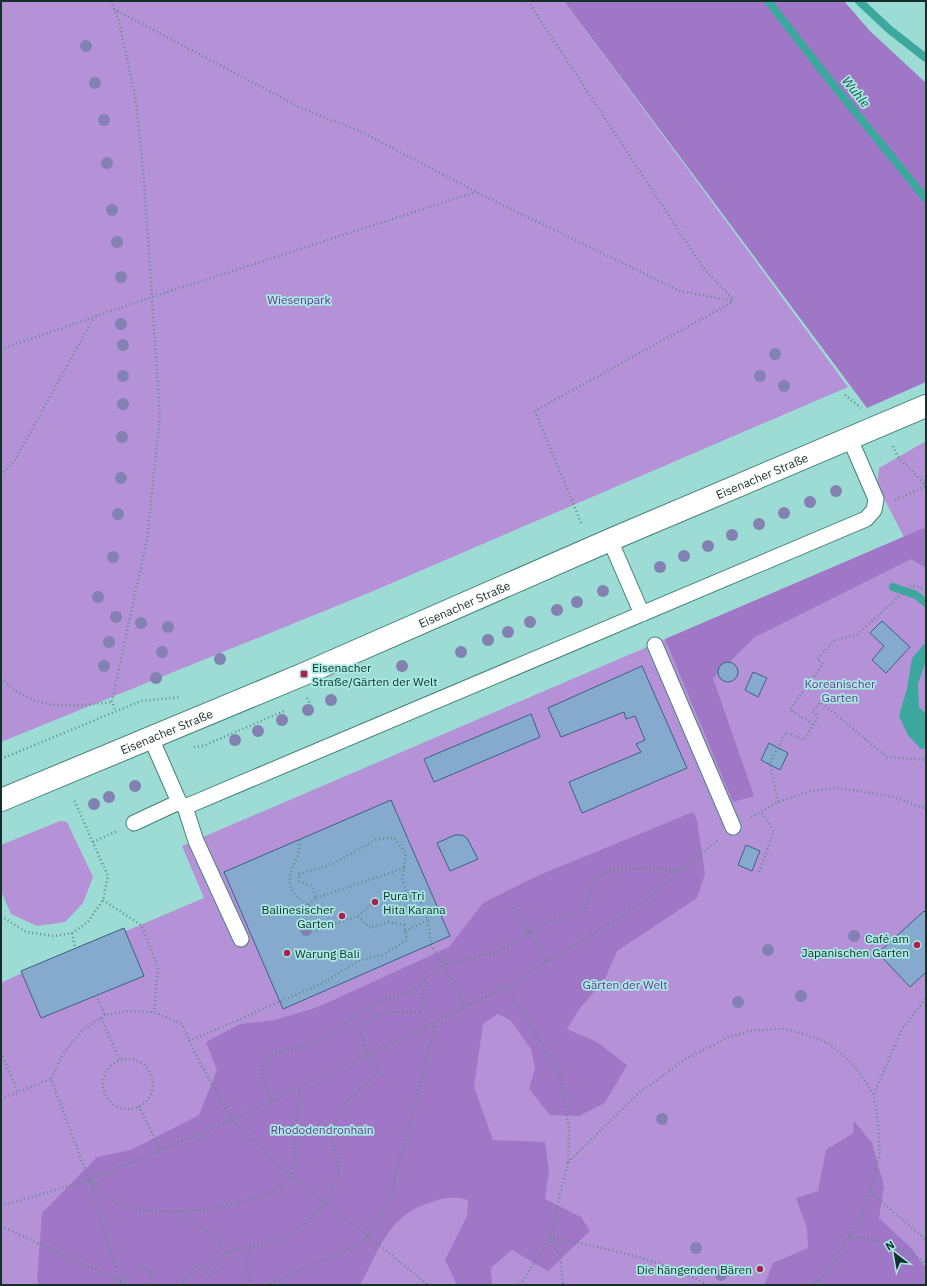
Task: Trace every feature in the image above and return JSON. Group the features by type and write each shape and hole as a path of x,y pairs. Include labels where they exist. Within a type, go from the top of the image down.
{"street":[{"name":"Eisenacher Straße","path":"1,800 304,674 610,540 926,406"}],"lane":[{"path":"134,823 182,805 642,614 866,519 874,510 876,499 850,439"},
{"path":"610,540 642,614"},
{"path":"655,645 733,827"},
{"path":"151,738 241,939"}],"path":[{"path":"1,759 115,711 112,702 147,538 160,416 144,180 136,101 119,22 111,1"},
{"path":"528,1 704,269 734,301"},
{"path":"114,9 299,108 364,133 476,192 680,291 734,301"},
{"path":"1,349 152,297 476,192"},
{"path":"581,524 535,411 734,301"},
{"path":"1,475 15,460 94,317"},
{"path":"844,395 861,409"},
{"path":"874,510 926,486 898,457 893,447"},
{"path":"813,724 790,710 823,664 817,659 835,640 858,634 911,585 926,590"},
{"path":"1,678 21,695 43,703 70,707 112,702"},
{"path":"778,802 770,763 773,755 786,732 804,740 818,717 812,711 821,702 887,757 926,760"},
{"path":"1,1206 89,1180 232,1120 465,1008 505,987 638,906 733,827 778,802 810,791 838,788 891,796 926,809"},
{"path":"1,916 26,932 54,936 72,933 88,922 104,900 108,876 74,800"},
{"path":"759,872 774,831 761,812"},
{"path":"93,842 134,823"},
{"path":"316,898 312,886 299,881 299,874 333,864 377,839 394,838 406,853 405,868 402,880 407,893 421,903 428,920 431,945 465,1008"},
{"path":"299,840 300,845 289,875 293,889 300,899 310,905"},
{"path":"372,904 358,916 317,930 306,923 306,908 316,898 405,868"},
{"path":"272,1101 263,1077 262,1063 270,1055 285,1050 307,1046 334,1031 372,1004 409,992 443,965 493,953 545,923 584,911 592,884 600,876 614,870 633,868 680,871"},
{"path":"104,900 141,925 158,967 154,1012"},
{"path":"511,904 547,962"},
{"path":"189,1041 322,983 360,960 383,955 407,940 404,925 388,922 370,928 358,916"},
{"path":"405,931 428,920"},
{"path":"72,933 75,948"},
{"path":"180,1285 196,1267 210,1275 217,1261 226,1254 251,1246 268,1243 296,1231 325,1203 338,1172 330,1132 349,1099 378,1073 367,1055 360,1030 365,1023 382,1013 421,1012 425,979"},
{"path":"505,987 533,1029 559,1073 569,1129 568,1162 550,1237 520,1285"},
{"path":"96,995 105,1014"},
{"path":"874,1095 902,1030 926,998"},
{"path":"1,1099 51,1079 64,1052 84,1029 105,1014 128,1011 154,1012 182,1024 189,1041 232,1120 292,1178 368,1236 428,1285"},
{"path":"101,1018 120,1060"},
{"path":"267,1285 357,1245 368,1236 390,1195 436,1021"},
{"path":"568,1162 640,1092 687,1058 729,1037 755,1030 785,1029 807,1035 830,1044 855,1066 874,1095 880,1152 875,1175 858,1222 827,1272 813,1285"},
{"path":"1,1053 18,1092"},
{"path":"130,1058 138,1060 144,1064 150,1072 153,1086 151,1094 147,1100 139,1106 126,1109 118,1107 106,1097 102,1081 108,1067 120,1060 130,1058"},
{"path":"51,1079 89,1180 121,1285"},
{"path":"292,1178 299,1088"},
{"path":"139,1106 160,1150"},
{"path":"89,1180 105,1195 116,1202 142,1210 182,1210 236,1203 270,1192 292,1178"},
{"path":"869,1191 926,1240"},
{"path":"182,1210 184,1216 218,1239 226,1254"},
{"path":"1,1226 128,1285"},
{"path":"550,1237 560,1255 563,1285"},
{"path":"550,1237 616,1251 666,1267 707,1285"},
{"path":"848,1237 870,1239 892,1245 913,1255 926,1264"},
{"path":"251,1246 246,1264 251,1285"},
{"path":"120,1281 139,1268 151,1270 149,1285"}],"green space":[{"name":"Wiesenpark","path":"1,1 564,1 848,387 371,592 1,742"},
{"path":"564,1 844,1 870,31 926,83 926,382 867,408"},
{"name":"Gärten der Welt","path":"926,441 926,527 919,531 926,539 926,1285 1,1285 1,983 22,973 21,971 124,928 126,931 204,898 182,846 904,537 877,485 879,468"},
{"path":"926,527 926,568 911,559 755,637 713,678 754,796 733,802 665,639"},
{"name":"Rhododendronhain","path":"693,812 697,820 705,874 697,898 617,951 605,979 580,1008 567,1029 597,1042 627,1065 605,1103 579,1116 550,1115 529,1089 535,1068 531,1049 510,1020 498,1014 483,1024 474,1087 493,1140 545,1142 549,1170 545,1199 581,1217 590,1231 548,1271 512,1250 491,1268 492,1285 457,1285 445,1260 467,1216 468,1200 447,1198 419,1206 397,1223 388,1233 360,1285 39,1285 37,1279 42,1213 97,1157 131,1150 199,1115 217,1070 206,1042 240,1024 275,1020 318,1007 449,947 483,903 537,876"},
{"path":"60,821 67,822 93,877 83,903 65,922 37,926 11,914 1,891 1,845"},
{"path":"854,1121 872,1143 884,1186 879,1218 912,1249 926,1269 926,1285 764,1285 773,1263 808,1248 807,1229 796,1198 818,1191 826,1150 853,1133"}],"water":[{"path":"926,642 926,660 918,684 919,707 926,714 926,748 921,749 908,735 899,716 907,689 912,658"}],"building":[{"path":"882,621 910,647 886,673 872,660 884,646 870,633"},
{"path":"724,662 732,662 738,668 738,676 732,682 724,682 718,676 718,668"},
{"path":"642,666 687,768 582,813 569,782 641,752 636,744 645,740 635,716 626,719 624,712 561,737 548,708"},
{"path":"753,672 767,678 758,697 745,690"},
{"path":"531,714 540,737 434,782 424,759"},
{"path":"769,743 788,753 780,770 761,760"},
{"name":"Balinesischer Garten","path":"391,800 450,936 283,1009 224,872"},
{"path":"455,835 462,835 467,838 478,859 450,871 437,843"},
{"path":"746,845 760,851 752,871 738,865"},
{"path":"924,911 926,913 926,972 910,987 878,953"},
{"path":"124,928 144,976 41,1018 21,971"}],"waterway":[{"name":"Wuhle","path":"768,1 831,82 926,199"},
{"path":"859,1 890,30 926,58"},
{"path":"893,587 916,595 926,603"}],"place":[{"name":"Eisenacher Straße/Gärten der Welt","path":"304,674"},
{"name":"Pura Tri Hita Karana","path":"375,902"},
{"name":"Balinesischer Garten","path":"342,916"},
{"name":"Café am Japanischen Garten","path":"917,945"},
{"name":"Warung Bali","path":"287,953"},
{"name":"Die hängenden Bären","path":"760,1269"}],"park label":[{"name":"Koreanischer Garten","path":"840,690"}]}
